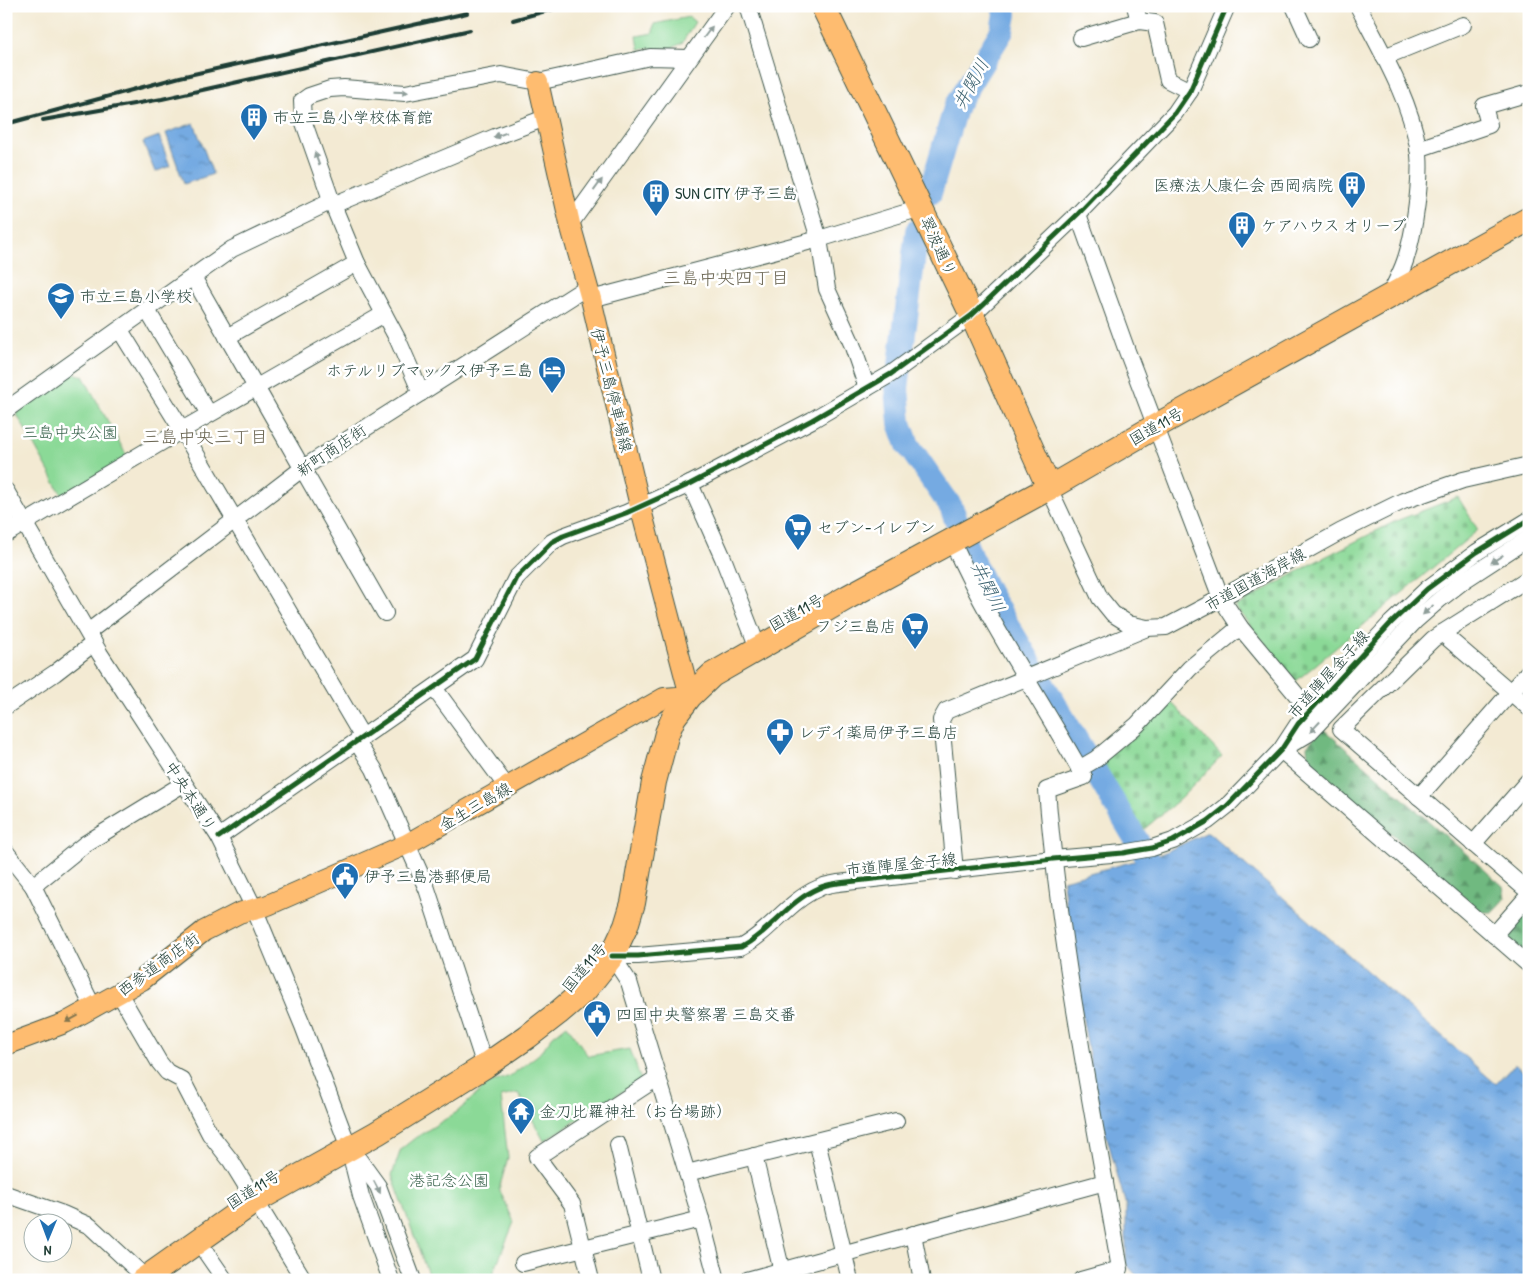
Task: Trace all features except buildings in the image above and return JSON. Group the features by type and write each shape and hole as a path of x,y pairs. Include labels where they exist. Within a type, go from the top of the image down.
{"highway":[{"name":"翠波通り","path":"823,6 972,315 1049,488"},
{"name":"国道11号","path":"146,1279 255,1201 410,1113 485,1066 558,1013 585,990 612,956 626,926 633,903 654,782 661,754 674,717 690,696 712,675 1529,219"}],"main road":[{"name":"伊予三島停車場線","path":"538,82 570,224 589,293 640,506 690,696"},
{"name":"金生三島線","path":"254,908 268,905 407,844 664,698 690,696"},
{"name":"西参道商店街","path":"6,1045 65,1023 120,993 142,980 204,931 239,912 254,908"}],"street":[{"path":"570,224 727,6"},
{"path":"748,6 819,239 827,289 852,344 867,388"},
{"path":"219,837 475,660 516,578 548,545 563,536 626,513 690,484 812,420 890,374 972,315 1078,214 1175,113 1190,91 1227,6"},
{"path":"1294,6 1309,38"},
{"path":"1358,6 1406,104 1418,149 1419,172 1412,234 1405,261 1389,296"},
{"path":"1081,38 1137,14 1155,23 1168,80 1190,91"},
{"path":"1384,57 1463,25"},
{"path":"421,393 398,340 358,262 332,203 303,120 302,101 309,96 330,89 344,88 405,93 501,75 538,82 650,57 689,58"},
{"path":"1418,149 1489,125 1484,106 1529,93"},
{"path":"6,410 232,249 332,203 546,118"},
{"name":"新町商店街","path":"6,706 55,673 91,638 234,520 303,468 421,393 589,293 819,239 921,208"},
{"path":"1078,214 1221,598 1240,627 1310,711"},
{"path":"227,337 358,262"},
{"path":"193,277 385,613"},
{"path":"147,310 209,414"},
{"path":"6,534 209,414 384,314"},
{"path":"120,330 182,430 360,740 427,889 485,1066"},
{"name":"市道国道海岸線","path":"1049,488 1100,598 1113,614 1129,624 1147,628 1166,627 1340,532 1403,501 1463,480 1529,465"},
{"path":"690,484 724,558 758,648"},
{"name":"中央本通り","path":"6,491 91,638 183,784 219,837 254,908 303,1026 350,1148"},
{"name":"市道陣屋金子線","path":"612,956 638,956 740,948 753,941 804,896 820,887 838,883 1123,853 1152,848 1174,841 1208,821 1227,806 1281,750 1298,724 1391,623 1427,589 1477,552 1529,520"},
{"path":"962,536 967,575 987,613 1084,777 1048,790 1053,859 1068,966 1120,1270 1082,1280"},
{"name":"市道陣屋金子線","path":"1281,750 1308,734 1383,654 1438,600 1466,579 1529,538"},
{"path":"1494,935 1529,893 1341,729 1433,639 1529,578"},
{"path":"1079,769 1096,759 1137,725 1190,668 1240,627"},
{"path":"955,871 941,720 946,711 1147,628"},
{"path":"1442,633 1529,708"},
{"path":"1419,797 1529,671"},
{"path":"434,688 507,787"},
{"path":"1281,750 1529,965"},
{"path":"1473,844 1529,780"},
{"path":"33,886 85,844 183,784"},
{"path":"6,852 33,886 94,1007"},
{"path":"612,956 629,982 687,1173 717,1280"},
{"path":"120,993 159,1062 167,1072 182,1080 210,1134 231,1161 304,1280"},
{"path":"590,1280 572,1204 537,1157 657,1078"},
{"path":"687,1173 896,1121"},
{"path":"817,1140 850,1280"},
{"path":"618,1145 651,1280"},
{"path":"350,1148 361,1196 391,1280"},
{"path":"350,1148 378,1186 413,1280"},
{"path":"754,1156 783,1275"},
{"path":"747,1280 783,1275 843,1253 1105,1182"},
{"path":"6,1194 63,1214 90,1226 146,1279"},
{"path":"523,1263 700,1219"},
{"path":"913,1234 922,1280"},
{"path":"198,1241 226,1280"}],"green space":[{"path":"689,17 695,22 682,43 672,48 639,49 637,36 653,33 654,24"},
{"name":"三島中央公園","path":"74,373 83,376 128,458 62,495 16,413"},
{"path":"1458,497 1478,530 1296,681 1235,607 1315,562 1396,521"},
{"path":"1169,700 1222,756 1181,798 1143,830 1101,763"},
{"path":"1322,728 1503,886 1505,898 1492,912 1481,912 1308,760 1307,746"},
{"path":"1529,913 1529,957 1508,940 1516,919"},
{"name":"港記念公園","path":"567,1025 588,1056 630,1049 641,1080 544,1141 518,1093 501,1097 508,1158 499,1189 514,1222 494,1271 493,1280 430,1280 392,1175 401,1149 457,1112 488,1084 510,1076 539,1054 553,1036"}],"water":[{"path":"194,123 213,174 184,184 166,133"},
{"path":"159,136 170,166 155,172 143,142"},
{"path":"1208,832 1496,1084 1515,1064 1529,1077 1529,1280 1141,1280 1126,1264 1126,1206 1098,1105 1070,947 1063,880 1161,854"}],"waterway":[{"name":"井関川","path":"930,193 956,105 1002,31 1005,14 1003,6"},
{"name":"井関川","path":"917,231 897,388 900,423 908,445 951,507 971,558 990,596 1164,886"}],"railway":[{"path":"513,20 564,6"},
{"path":"6,124 180,77 467,13"},
{"path":"43,120 162,99 470,30"}],"cycle path":[{"path":"219,837 475,659 516,578 552,542 563,536 626,513 690,484 812,420 891,374 972,315 1078,214 1175,113 1190,91 1227,6"},
{"path":"612,956 638,956 741,947 761,933 788,908 808,894 828,885 1053,859 1123,853 1152,848 1173,841 1208,821 1227,806 1281,750 1298,724 1391,623 1427,589 1477,552 1529,520"}],"place":[{"name":"市立三島小学校体育館","path":"254,141"},
{"name":"医療法人康仁会 西岡病院","path":"1352,209"},
{"name":"SUN CITY 伊予三島","path":"656,217"},
{"name":"ケアハウス オリーブ","path":"1242,249"},
{"name":"市立三島小学校","path":"61,320"},
{"name":"ホテルリブマックス伊予三島","path":"552,394"},
{"name":"セブン-イレブン","path":"798,551"},
{"name":"フジ三島店","path":"915,650"},
{"name":"レデイ薬局伊予三島店","path":"780,756"},
{"name":"伊予三島港郵便局","path":"345,900"},
{"name":"四国中央警察署 三島交番","path":"597,1038"},
{"name":"金刀比羅神社（お台場跡）","path":"521,1135"}],"district":[{"name":"三島中央四丁目","path":"726,278"},
{"name":"三島中央三丁目","path":"205,437"}]}
